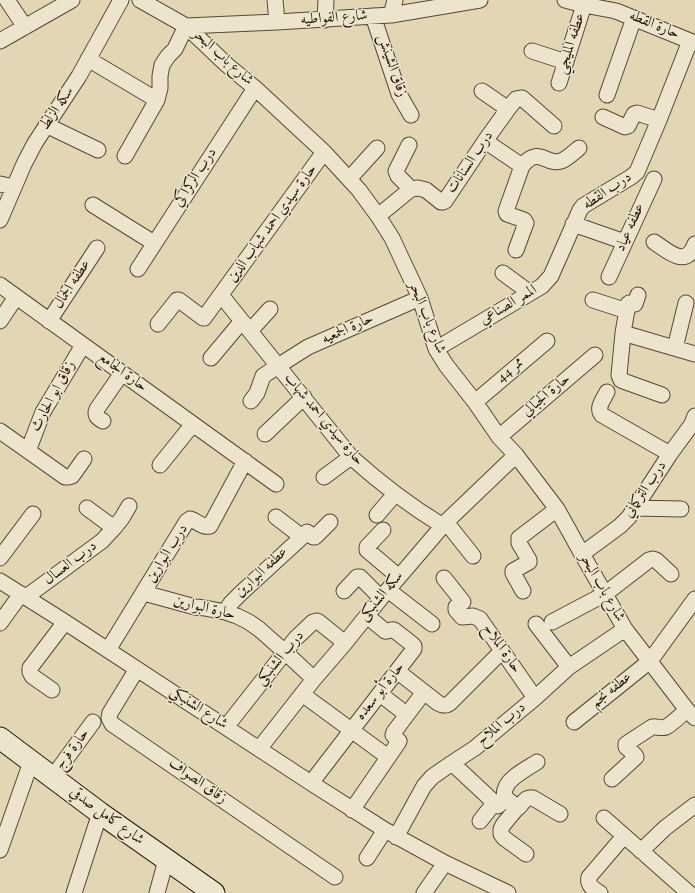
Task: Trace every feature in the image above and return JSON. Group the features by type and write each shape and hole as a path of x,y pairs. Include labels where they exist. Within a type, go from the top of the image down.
{"main road":[{"name":"شارع كامل صدقي","path":"0,738 100,813 214,893"}],"street":[{"path":"7,0 25,27"},
{"path":"0,41 72,0"},
{"name":"سكه الزلط","path":"0,220 7,185 24,164 46,125 70,92 121,0"},
{"name":"شارع باب البحر","path":"140,0 186,26 324,152 359,190 392,238 420,298 436,349 446,366 499,437 516,455 558,509 625,629 691,714"},
{"path":"275,0 277,22"},
{"path":"325,20 326,0"},
{"path":"391,15 395,0"},
{"name":"شارع الفواطيه","path":"186,26 325,20 391,15 480,0"},
{"name":"حارة القطه","path":"565,0 584,5 618,6 634,18 692,42"},
{"name":"عطفه المليجي","path":"559,83 584,5"},
{"name":"زقاق الشينش","path":"373,16 399,94 411,115"},
{"path":"607,95 634,18"},
{"path":"125,156 158,100 162,65 175,49 186,26"},
{"name":"درب القطه","path":"625,242 573,224 580,210 584,206 631,178 637,172 692,42"},
{"path":"532,51 566,62"},
{"path":"88,60 158,100"},
{"name":"درب الركراكي","path":"138,269 255,88"},
{"path":"482,91 508,109"},
{"name":"درب السنانات","path":"411,189 418,188 426,190 439,201 445,201 485,141 516,99 522,98 554,126"},
{"path":"603,117 625,127 628,126 634,114 637,113 659,120"},
{"path":"46,125 98,150"},
{"path":"485,141 522,166"},
{"path":"378,216 411,189 398,176 396,171 409,146"},
{"path":"350,179 377,148"},
{"path":"516,250 526,223 524,220 507,214 506,211 522,166 527,160 540,156 552,161 562,161 579,148"},
{"name":"حارة سيدي احمد شهاب الدين","path":"158,324 177,300 181,301 204,318 324,152"},
{"name":"عطفه عياد","path":"609,277 654,179"},
{"path":"93,205 154,243"},
{"name":"الممر الصناعي","path":"436,349 542,286 551,276 573,224"},
{"path":"654,242 678,257 690,255 695,244"},
{"name":"عطفه الجمال","path":"49,321 97,248"},
{"path":"503,273 530,293"},
{"name":"حارة الجامع","path":"0,286 276,484"},
{"name":"حارة سيدي احمد شهاب","path":"222,295 352,457 395,494 421,512 444,524 473,556"},
{"path":"638,295 635,304 629,303 627,311 623,333 619,375 621,380 662,395"},
{"path":"0,321 16,297"},
{"name":"حارة الجمعيه","path":"251,401 257,393 263,376 278,366 308,348 420,298"},
{"path":"593,300 627,311"},
{"path":"674,348 686,303"},
{"path":"211,358 246,326 270,309"},
{"path":"623,333 695,354"},
{"name":"ممر 44","path":"474,402 547,341"},
{"name":"زقاق ابو الحارث","path":"28,450 43,412 83,345"},
{"name":"حارة الجبالي","path":"499,437 595,355"},
{"path":"103,421 98,418 95,413 122,373"},
{"name":"درب التركماني","path":"607,392 599,409 602,415 670,454"},
{"path":"265,434 304,397"},
{"name":"درب التركماني","path":"582,554 629,518 670,454 694,422"},
{"path":"160,465 193,424"},
{"path":"0,431 65,477 72,476 84,459"},
{"name":"سكه الشنبكى","path":"259,749 314,679 444,524 516,455"},
{"path":"324,476 352,457"},
{"name":"درب البوارين","path":"108,650 189,520 207,527 210,526 245,461"},
{"path":"377,515 395,494"},
{"name":"درب العسال","path":"0,624 24,596 102,541 122,518 129,506"},
{"name":"درب العسال","path":"87,508 114,528"},
{"path":"636,508 681,510"},
{"path":"523,591 513,574 513,571 529,562 518,541 519,538 558,509"},
{"path":"0,558 33,514"},
{"path":"276,517 302,537 307,532 314,537 330,522"},
{"path":"383,530 367,547 367,550 400,577"},
{"name":"عطفه البوارين","path":"225,612 231,603 241,593 302,537"},
{"path":"552,622 605,594 650,560 653,559 659,561 670,574"},
{"path":"344,591 357,577 360,577 432,624"},
{"name":"حارة الملاح","path":"444,578 463,602 456,607 456,610 462,617 473,616 480,619 535,698"},
{"name":"شارع الشنبكي","path":"0,581 390,834 502,892"},
{"name":"حارة البوارين","path":"144,593 195,607 225,612 249,622 259,629 314,679"},
{"name":"عطفه نجم","path":"574,722 650,661 695,599"},
{"name":"حارة أبو سعده","path":"310,783 414,649 414,646 394,630 392,629 385,631 367,616"},
{"name":"درب الشنبكي","path":"226,727 296,638 315,621 319,622 345,643"},
{"path":"52,690 32,676 30,668 65,622"},
{"path":"536,624 569,667"},
{"name":"درب الملاح","path":"367,858 390,834 424,786 442,770 476,748 569,667 625,629"},
{"path":"397,672 438,703 447,706 502,651"},
{"name":"زقاق الصواف","path":"137,669 110,713 109,718 112,724 335,877"},
{"path":"352,810 399,741 393,735 394,732 424,692"},
{"path":"302,694 388,757"},
{"path":"380,694 406,714"},
{"path":"612,779 636,757 626,747 626,744 654,726 661,728 691,714"},
{"name":"حارة فرج","path":"52,778 93,722"},
{"path":"0,850 31,762"},
{"path":"526,854 504,838 501,834 505,803 504,793 506,786 510,781 537,762"},
{"path":"452,763 505,803 519,807 530,797 560,814"},
{"path":"480,821 505,803"},
{"path":"641,851 665,828 695,805"},
{"path":"74,893 100,813"},
{"path":"604,818 689,893"},
{"path":"600,893 589,884 589,877 624,836"},
{"path":"157,893 166,860"},
{"path":"424,893 445,863"}]}
